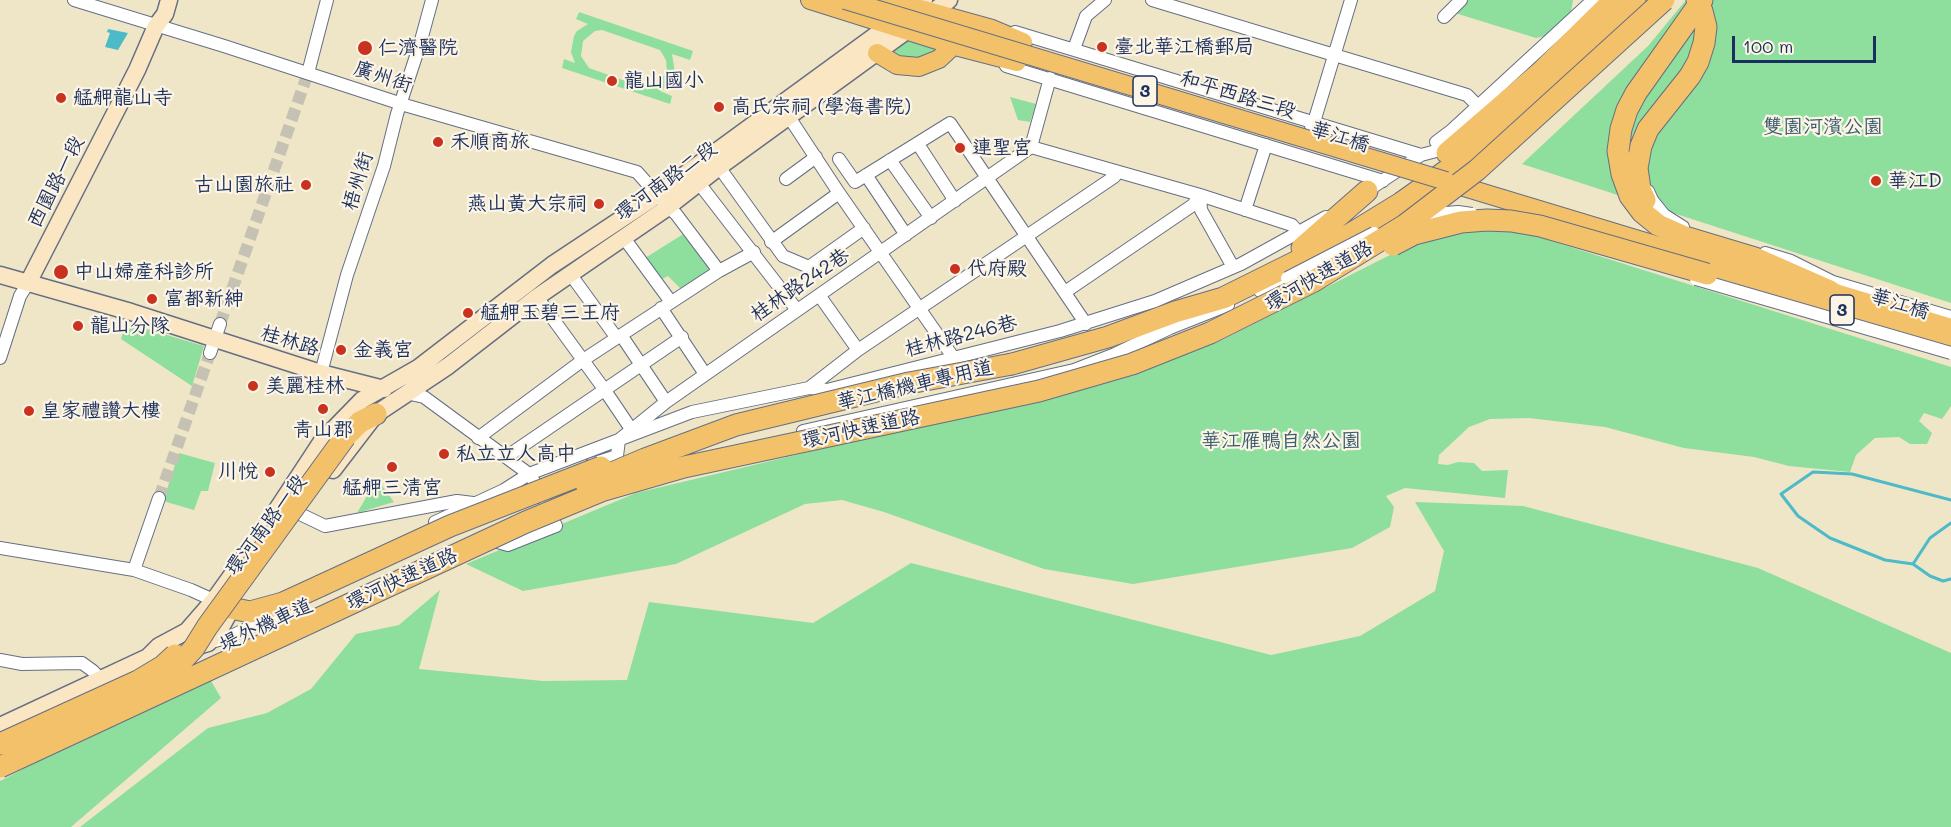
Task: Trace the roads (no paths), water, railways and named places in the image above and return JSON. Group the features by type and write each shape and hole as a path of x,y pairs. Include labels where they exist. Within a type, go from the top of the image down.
{"highway":[{"path":"1300,241 1354,220 1410,182 1541,72 1614,0"},
{"name":"環河快速道路","path":"0,754 533,507 645,459 736,425 909,383 1012,364 1108,337 1175,312 1223,298 1344,238 1401,203 1470,154 1548,88 1635,0"},
{"name":"環河快速道路","path":"0,767 526,522 601,491 684,467 1039,391 1132,364 1210,333 1314,281 1405,225 1477,170 1664,0"},
{"path":"1673,231 1648,206 1640,189 1637,168 1641,146 1648,129 1690,76 1698,62 1706,27 1697,0"},
{"path":"1703,0 1636,93 1627,110 1618,151 1622,174 1630,195 1642,212 1658,225 1755,258 1830,291"},
{"path":"1175,312 1300,241 1375,186"},
{"path":"1314,281 1340,274 1414,234 1449,224 1487,220 1540,226 1752,288 1778,290"},
{"path":"0,777 103,730 126,716 170,676 207,635 345,437 360,422 376,414"},
{"path":"223,604 250,612 283,603 441,530 559,482 681,439 736,425"},
{"path":"0,744 138,681 207,635"}],"main road":[{"name":"和平西路三段","path":"810,0 986,55 1017,62"},
{"name":"和平西路三段","path":"845,0 1446,181"},
{"name":"和平西路三段","path":"888,0 923,7 992,29 1023,42"},
{"name":"華江橋","path":"1023,42 1407,160 1446,181 1735,269 1767,273 1951,328"},
{"path":"877,53 890,62 911,68 933,63 954,45"},
{"name":"華江橋","path":"1017,62 1400,179 1446,181"},
{"name":"華江橋","path":"1735,269 1753,280 1778,290 1951,343"}],"street":[{"name":"廣州街","path":"74,0 401,104 637,172 676,214 719,271"},
{"name":"西園路一段","path":"156,26 157,0"},
{"name":"西園路一段","path":"0,358 20,296 137,69 156,26 165,14 169,0"},
{"path":"308,73 327,0"},
{"name":"梧州街","path":"321,373 347,276 384,166 432,0"},
{"name":"環河南路二段","path":"406,393 448,366 537,297 624,238 663,201 890,25 923,7 950,0"},
{"path":"1074,49 1086,16 1105,0"},
{"path":"1152,0 1188,5 1335,56 1467,95 1478,106"},
{"path":"1315,125 1351,0"},
{"path":"1444,17 1461,0"},
{"path":"1422,155 1458,140 1539,66 1604,0"},
{"path":"1703,0 1710,16 1712,30 1704,63 1655,129 1645,153 1643,163 1645,182 1652,200 1664,215 1681,227 1791,261 1833,282 1951,317"},
{"path":"1375,186 1422,155 1590,1"},
{"name":"環河南路二段","path":"380,388 418,368 552,265 698,182 908,30 923,7"},
{"name":"和平西路三段","path":"992,29 1008,30 1074,49 1315,125 1422,155"},
{"name":"和平西路三段","path":"986,55 1000,64 1307,156 1375,186"},
{"path":"1050,78 1031,147 1200,195 1292,225 1300,241"},
{"path":"789,117 953,357"},
{"path":"839,159 855,182 950,123 1086,324"},
{"path":"918,144 956,201"},
{"path":"1245,210 1266,145"},
{"name":"桂林路242巷","path":"540,492 562,473 617,456 619,440 666,402 881,254 1031,147"},
{"path":"786,179 816,157"},
{"path":"890,160 931,218"},
{"path":"719,167 783,256 809,267 864,228"},
{"path":"809,388 858,350 1114,177 1118,172"},
{"path":"866,175 906,235"},
{"path":"698,182 797,310"},
{"path":"771,242 839,193"},
{"path":"1200,195 1201,210 1233,267"},
{"path":"1065,292 1193,205 1200,195"},
{"name":"華江橋機車專用道","path":"540,492 571,493 663,464 1074,369 1220,309 1405,218 1431,213 1458,212 1486,217 1951,353"},
{"path":"624,238 666,305 682,337 705,374"},
{"name":"桂林路246巷","path":"223,604 274,597 504,490 529,474 692,412 809,388 827,390 1086,324 1155,301 1300,241"},
{"path":"478,438 583,360 719,271 754,252"},
{"name":"桂林路","path":"0,275 130,312 212,347 424,398 529,474 551,515"},
{"path":"571,275 640,364 666,402"},
{"path":"819,295 858,350"},
{"path":"537,297 631,429"},
{"path":"212,347 220,324"},
{"path":"506,457 682,337"},
{"name":"環河南路一段","path":"148,657 163,657 220,629 223,604 257,540 322,441 362,400 380,388"},
{"name":"環河南路一段","path":"0,726 148,657 159,646 187,631 223,604 300,514 376,414 406,393"},
{"path":"207,635 230,637 540,492"},
{"path":"134,570 159,498"},
{"path":"300,514 326,526 457,501 474,503"},
{"name":"堤外機車道","path":"0,777 162,696 494,541 502,535 551,515"},
{"path":"0,548 134,570 223,604"},
{"path":"0,660 22,664 82,663 93,670 101,680"},
{"name":"堤外機車道","path":"0,767 132,706 162,696"}],"water":[{"path":"108,29 128,33 118,50 105,47 110,33 107,32"}],"waterway":[{"path":"1951,500 1852,474 1813,472 1781,494 1798,516 1830,538 1885,560 1913,564 1930,576 1943,581 1951,579"},
{"path":"1913,564 1930,538 1951,523"}],"tunnel":[{"path":"220,324 308,73"},
{"path":"159,498 210,353"}],"place":[{"name":"臺北華江橋郵局","path":"1102,47"},
{"name":"仁濟醫院","path":"365,48"},
{"name":"龍山國小","path":"612,81"},
{"name":"艋舺龍山寺","path":"61,98"},
{"name":"高氏宗祠 (學海書院)","path":"719,107"},
{"name":"禾順商旅","path":"438,142"},
{"name":"連聖宮","path":"960,148"},
{"name":"華江D","path":"1876,181"},
{"name":"古山園旅社","path":"306,185"},
{"name":"燕山黃大宗祠","path":"599,204"},
{"name":"代府殿","path":"955,269"},
{"name":"中山婦產科診所","path":"61,272"},
{"name":"富都新紳","path":"152,299"},
{"name":"艋舺玉碧三王府","path":"468,313"},
{"name":"龍山分隊","path":"78,326"},
{"name":"金義宮","path":"341,350"},
{"name":"美麗桂林","path":"253,386"},
{"name":"青山郡","path":"323,409"},
{"name":"皇家禮讚大樓","path":"29,411"},
{"name":"私立立人高中","path":"444,454"},
{"name":"艋舺三清宮","path":"392,467"},
{"name":"川悅","path":"270,472"}],"park label":[{"name":"雙園河濱公園","path":"1823,127"},
{"name":"華江雁鴨自然公園","path":"1281,441"}]}
